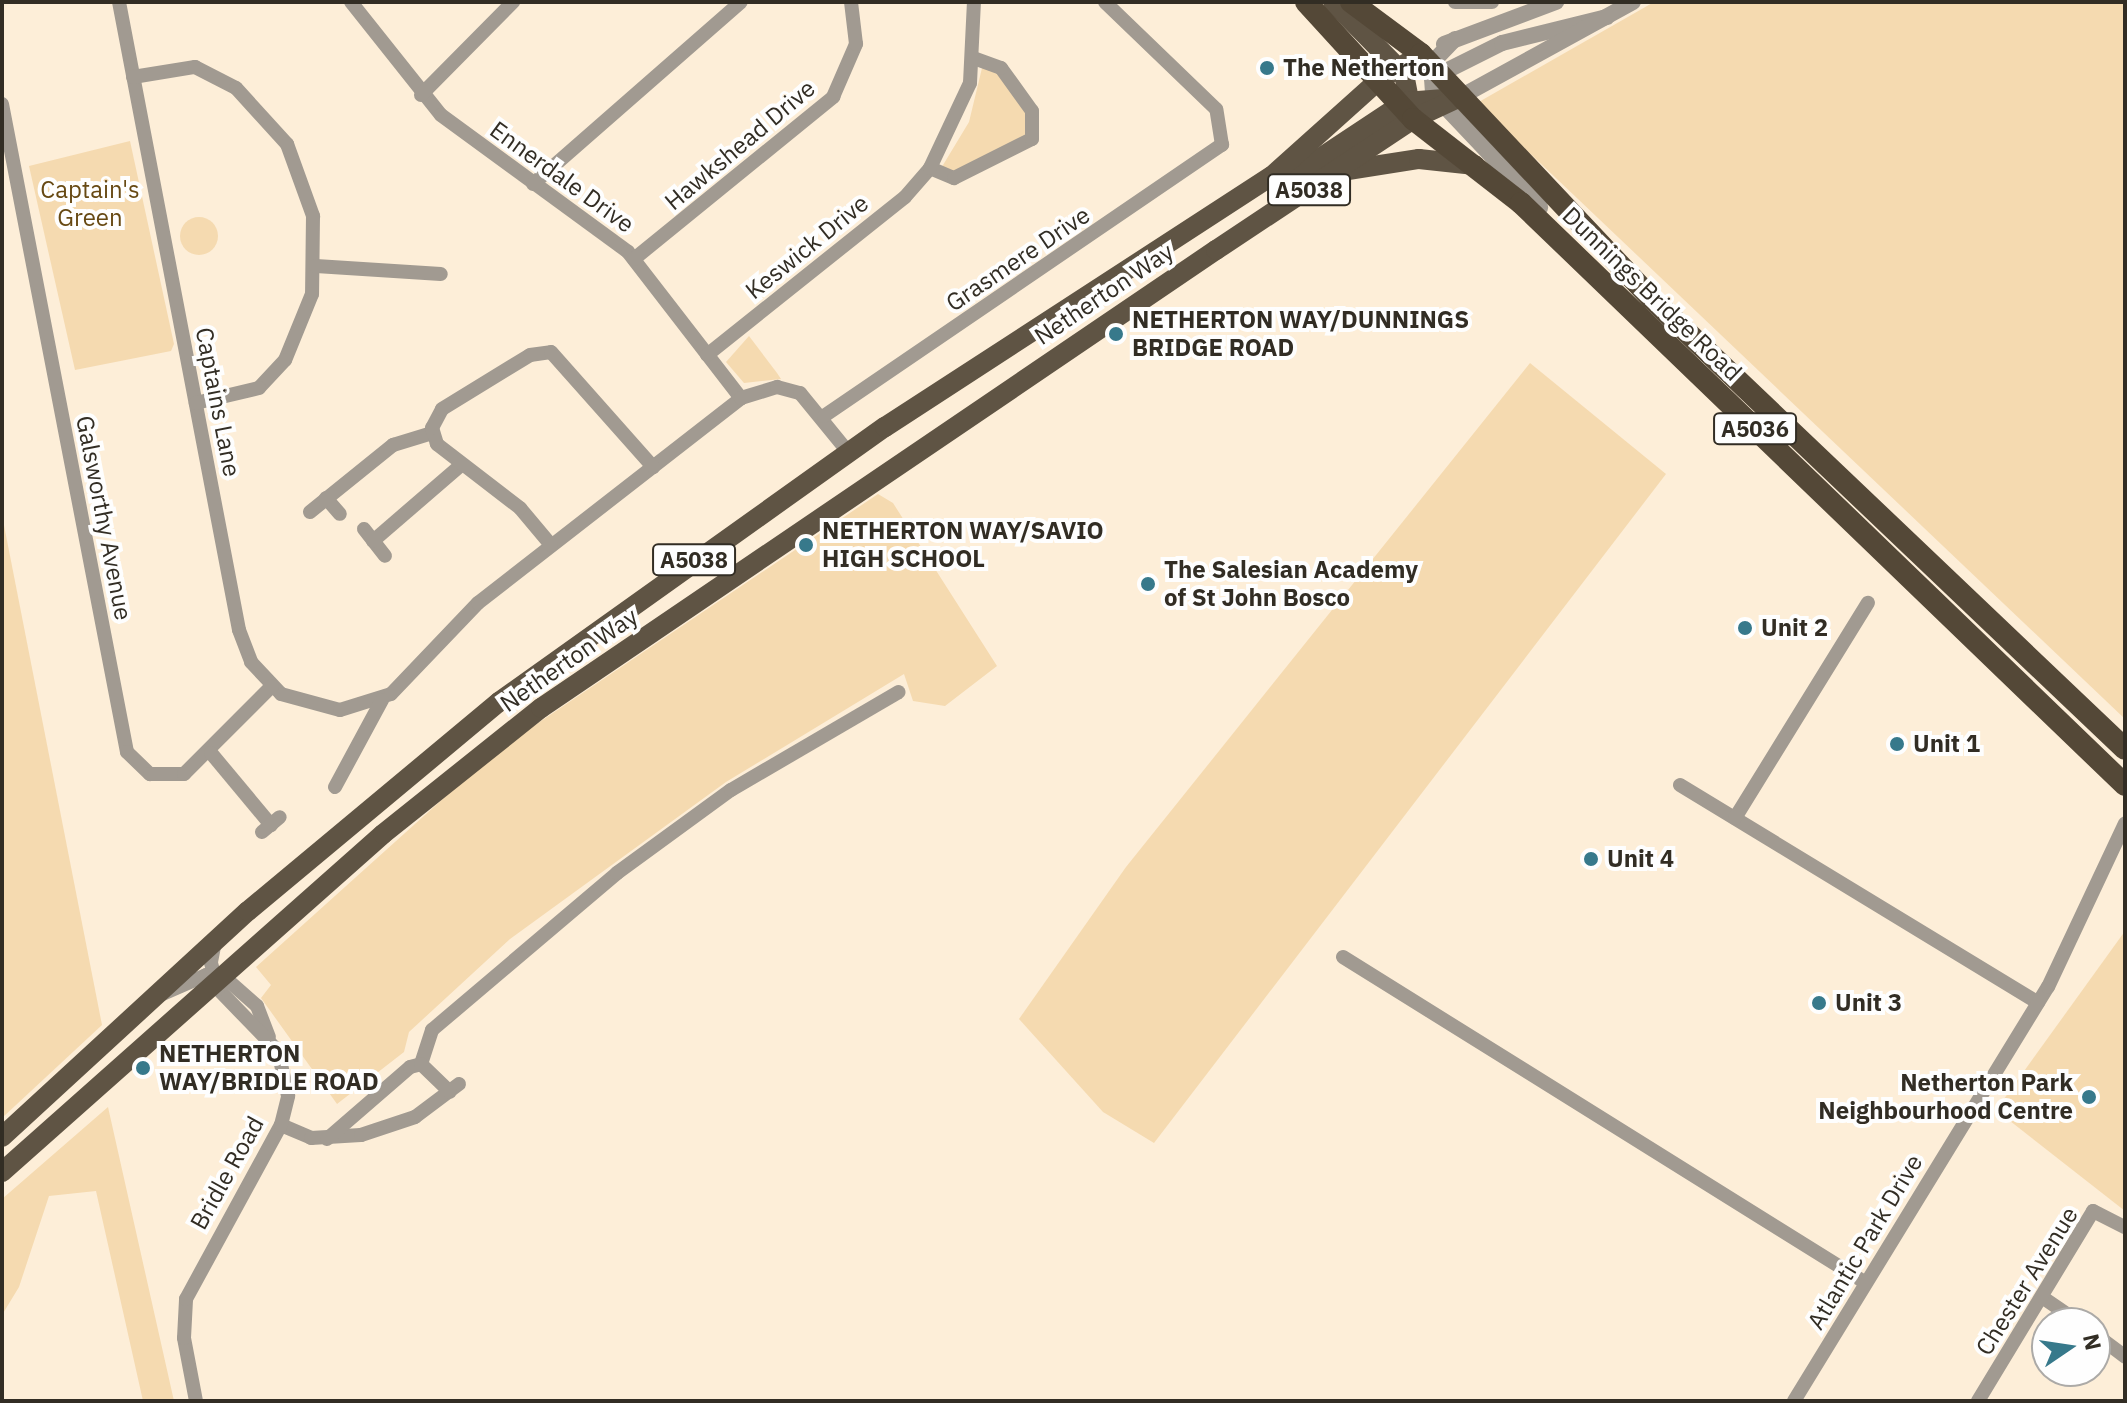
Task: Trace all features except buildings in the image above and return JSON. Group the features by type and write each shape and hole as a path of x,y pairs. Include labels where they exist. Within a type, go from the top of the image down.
{"highway":[{"name":"A5036","path":"1306,2 1362,63 1400,97"},
{"name":"A5036","path":"1351,2 1443,86"},
{"name":"Dunnings Bridge Road","path":"1443,86 1651,298 2125,749"},
{"name":"Dunnings Bridge Road","path":"1400,97 1575,257 2125,785"}],"main road":[{"path":"1333,2 1400,97"},
{"path":"1400,97 1443,86"},
{"path":"1241,196 1293,175 1400,97 1443,86"},
{"name":"Netherton Way","path":"2,1172 58,1128 217,978 541,708 1333,174 1400,97"},
{"name":"Netherton Way","path":"2,1137 215,941 499,702 849,453 1241,196 1319,140 1400,97"},
{"path":"1333,174 1400,159 1475,165"}],"street":[{"name":"Captains Lane","path":"119,2 242,641 272,686"},
{"name":"Ennerdale Drive","path":"351,2 421,95 634,259 741,398"},
{"path":"421,95 513,2"},
{"path":"533,184 741,2"},
{"name":"Hawkshead Drive","path":"634,259 833,97 856,44 851,2"},
{"name":"Keswick Drive","path":"707,355 905,197 930,168 963,110 973,58 974,2"},
{"name":"Grasmere Drive","path":"824,416 1214,154 1225,131 1216,109 1105,2"},
{"path":"1455,2 1492,2"},
{"path":"1443,86 1455,39 1556,2"},
{"path":"1443,86 1607,17 1633,2"},
{"path":"1443,86 1502,43 1607,17"},
{"path":"930,168 954,178 1032,139 1033,116 1019,93 997,64 973,58"},
{"path":"133,77 195,67 249,98 299,169 313,216 316,266 306,316 275,375 250,392 196,403"},
{"path":"1443,86 1552,219 1575,257"},
{"name":"Galsworthy Avenue","path":"2,104 125,744 143,770 167,777 184,774 211,753 272,686"},
{"path":"316,266 441,274"},
{"path":"432,433 442,409 546,351 564,362 653,467"},
{"path":"335,787 382,699 478,603 741,398 788,389 824,416 849,453"},
{"path":"432,433 461,465 520,508 551,545"},
{"path":"310,512 393,445 432,433"},
{"path":"385,556 368,535 461,465"},
{"path":"326,498 340,514"},
{"path":"1735,818 1868,603"},
{"path":"272,686 328,710 382,699"},
{"path":"327,1139 374,1093 421,1064 432,1030 617,873 731,790 899,692"},
{"path":"211,753 271,825"},
{"path":"1680,785 2038,1003"},
{"name":"Atlantic Park Drive","path":"1794,1401 2038,1003 2120,854 2114,838 2125,823"},
{"path":"156,997 217,978 215,941"},
{"path":"1343,957 1866,1283"},
{"name":"Bridle Road","path":"196,1401 184,1338 186,1299 281,1125 286,1075 269,1037 243,1020 217,978"},
{"path":"281,1125 327,1139 387,1129 455,1088 421,1064"},
{"name":"Chester Avenue","path":"1978,1401 2093,1211 2125,1227"},
{"path":"2042,1297 2057,1307"}],"green space":[{"path":"1654,2 2125,2 2125,719 1477,103"},
{"path":"995,67 1025,111 1027,135 953,175 940,170 969,122 982,68"},
{"name":"Captain's Green","path":"130,141 174,344 171,351 75,370 29,166"},
{"path":"199,217 212,223 218,236 212,249 199,255 186,249 180,236 186,223"},
{"path":"749,336 781,379 744,383 726,362"},
{"path":"1530,363 1666,474 1154,1143 1103,1112 1019,1019 1126,867"},
{"path":"878,494 893,503 997,666 945,706 913,701 904,674 726,782 510,939 409,1032 404,1052 337,1104 261,998 271,985 256,967 495,752"},
{"path":"2,515 102,1025 2,1118"},
{"path":"2125,931 2125,1211 1996,1110"},
{"path":"108,1107 174,1401 143,1401 96,1191 49,1196 19,1287 2,1315 2,1199"}],"place":[{"name":"The Netherton","path":"1267,68"},
{"name":"NETHERTON WAY/DUNNINGS BRIDGE ROAD","path":"1116,334"},
{"name":"NETHERTON WAY/SAVIO HIGH SCHOOL","path":"806,545"},
{"name":"The Salesian Academy of St John Bosco","path":"1148,584"},
{"name":"Unit 2","path":"1745,628"},
{"name":"Unit 1","path":"1897,744"},
{"name":"Unit 4","path":"1591,859"},
{"name":"Unit 3","path":"1819,1003"},
{"name":"NETHERTON WAY/BRIDLE ROAD","path":"143,1068"},
{"name":"Netherton Park Neighbourhood Centre","path":"2089,1097"}]}
